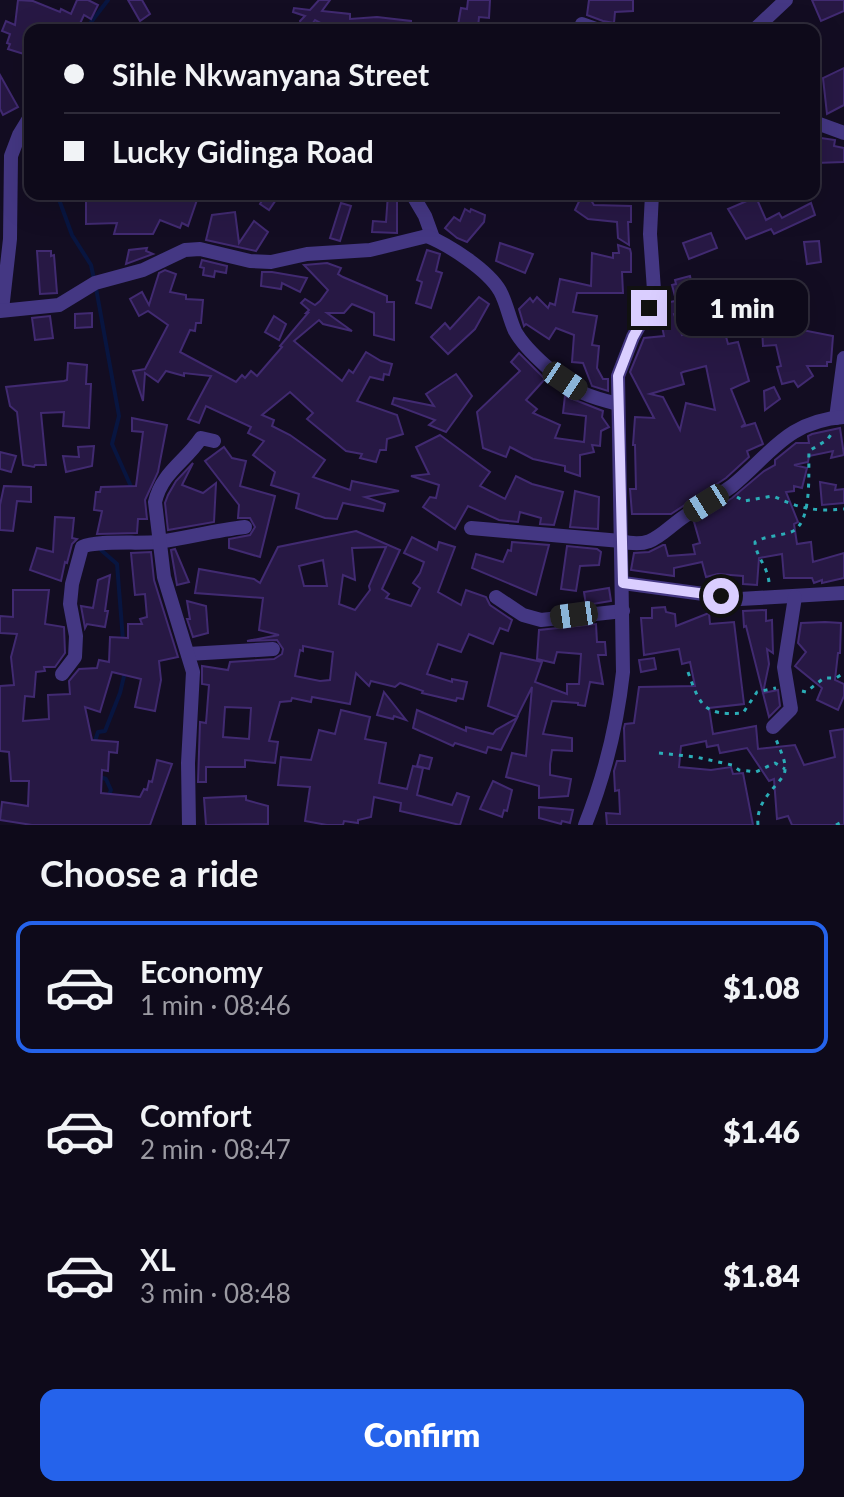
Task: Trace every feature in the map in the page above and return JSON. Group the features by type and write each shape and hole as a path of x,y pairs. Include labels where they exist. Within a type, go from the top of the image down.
{"street":[{"path":"760,24 786,0"},
{"path":"820,124 844,133"},
{"path":"24,129 11,156 10,239 1,310 59,305 95,283 143,270 185,250 200,249 250,261 271,262 307,254 370,250 427,236 456,252 490,278 498,287 514,330 555,373 580,391 618,404"},
{"path":"416,200 433,238"},
{"path":"585,825 601,788 619,706 623,672 618,376 654,290 650,234 652,200"},
{"path":"471,528 621,541 637,546 658,538 683,517 729,488 785,437 808,424 840,418 844,358"},
{"path":"189,825 188,763 193,672 164,577 155,502 158,490 174,466 188,456 201,438 214,441"},
{"path":"62,674 75,657 76,636 70,604 82,547 93,543 158,542 245,527"},
{"path":"623,583 740,599 844,593"},
{"path":"496,597 523,615 541,620 623,611"},
{"path":"773,727 791,709 784,667 795,597"},
{"path":"188,654 273,649"}],"path":[{"path":"771,598 767,568 757,553 755,542 796,530 804,520 809,451 827,440 840,418"},
{"path":"729,488 744,501 773,496 807,510 844,509"},
{"path":"688,672 698,701 721,714 743,713 757,692 786,685 806,692 824,678 836,678 844,673"},
{"path":"758,825 761,805 782,778 785,769 773,727"},
{"path":"659,753 696,757 732,765 739,770 756,772 775,763 785,769"},
{"path":"836,825 844,821"}],"building":[{"path":"18,0 33,1 71,14 77,0 88,0 98,5 91,19 84,15 80,24 24,24 24,54 8,49 10,34 2,31 6,21 15,25"},
{"path":"128,0 142,0 150,14 140,21"},
{"path":"319,0 330,0 322,11 350,14 350,19 377,17 411,21 411,24 322,24 315,20 312,24 301,24 305,16 293,12 294,8 310,10"},
{"path":"468,0 490,0 489,18 479,17 478,24 458,24 461,8 467,9"},
{"path":"589,0 633,0 633,11 615,12 614,23 603,21 587,15"},
{"path":"812,0 844,0 844,11 821,21"},
{"path":"844,68 844,105 827,114 823,78"},
{"path":"0,75 18,107 3,115 0,109"},
{"path":"821,138 835,140 834,146 844,148 844,162 820,163"},
{"path":"197,200 188,226 182,223 180,228 160,220 153,234 114,234 117,223 86,224 86,201"},
{"path":"262,200 276,200 269,210 260,204"},
{"path":"388,200 397,200 397,233 372,232 373,221 386,222"},
{"path":"580,200 591,200 594,205 631,206 629,245 618,238 617,222 588,219 575,210"},
{"path":"749,200 757,200 766,220 779,213 782,218 811,203 815,215 774,234 771,229 746,239 728,209"},
{"path":"341,203 351,206 340,241 330,238"},
{"path":"465,209 485,215 484,222 467,242 445,228 454,217 460,221"},
{"path":"235,212 239,243 254,221 268,232 256,251 206,240 212,215"},
{"path":"711,233 717,248 689,259 683,243"},
{"path":"819,241 821,262 807,264 804,242"},
{"path":"500,243 533,254 525,273 496,261"},
{"path":"618,245 630,249 631,253 631,272 622,272 623,293 577,293 573,312 597,316 592,345 599,346 597,368 603,379 608,379 608,391 592,386 583,363 572,362 574,335 556,328 549,339 526,324 524,326 519,309 530,298 533,302 537,297 548,308 550,303 555,305 560,279 591,286 592,253 613,258 613,253 619,253"},
{"path":"147,248 146,251 153,254 126,264 129,250"},
{"path":"427,250 440,254 436,271 442,273 431,308 416,303 422,282 417,280"},
{"path":"37,251 51,251 51,256 54,255 57,293 40,294"},
{"path":"202,260 227,266 226,273 215,271 214,277 203,275 204,268 200,267"},
{"path":"327,263 341,268 338,274 343,277 387,296 387,302 394,302 394,340 374,335 374,313 352,304 344,313 327,313 352,331 323,324 319,320 294,341 342,381 349,370 353,373 366,352 392,364 389,375 384,374 383,380 370,377 357,401 397,415 403,434 387,439 386,450 380,450 376,462 360,458 362,454 346,451 307,419 313,413 290,392 262,415 274,420 272,426 325,460 313,477 350,490 352,481 399,491 365,497 385,504 383,511 343,503 337,519 296,508 299,494 271,485 275,472 253,455 264,441 248,433 251,427 206,406 199,423 188,419 211,376 184,373 184,376 166,371 158,382 145,373 143,401 133,371 145,369 168,325 148,311 139,316 130,299 142,292 149,305 159,273 165,270 176,274 170,292 186,295 186,299 203,300 201,323 196,323 195,331 190,330 180,352 236,382 251,371 257,376 282,347 308,313 309,310 301,303 305,299 315,305 320,301 328,290 304,265"},
{"path":"262,272 307,278 300,292 282,283 281,289 261,286"},
{"path":"690,276 695,300 677,304 672,285 676,284 675,280"},
{"path":"756,281 786,281 786,306 804,307 804,324 787,327 833,336 831,362 827,362 827,366 807,366 813,376 798,387 794,381 782,384 776,345 763,346 762,328 770,328 770,301 761,305 758,298 749,302 748,299 725,309 719,297"},
{"path":"479,297 489,304 475,329 448,354 431,337 445,323 450,329"},
{"path":"675,301 677,313 674,314 682,335 700,330 724,329 728,344 738,342 749,381 731,389 745,424 741,427 755,423 763,444 747,451 749,457 726,478 671,514 632,514 630,489 636,489 635,417 654,418 630,372 644,338 664,336 659,311 661,304","holes":["706,366 715,410 686,403 680,430 663,397 650,394 684,384 681,373"]},
{"path":"92,313 92,327 75,328 75,314"},
{"path":"50,316 53,338 35,340 32,318"},
{"path":"274,316 286,324 279,340 265,332"},
{"path":"519,353 545,379 526,400 537,409 533,413 560,425 555,438 584,442 586,416 563,413 565,396 603,411 602,417 609,427 601,431 600,446 592,445 594,452 580,455 580,476 565,471 565,466 533,459 510,447 506,457 483,448 477,412 520,371 511,362"},
{"path":"68,363 87,365 86,384 91,384 89,428 63,426 64,412 41,413 46,465 23,465 17,412 10,406 6,387 67,380"},
{"path":"456,374 472,396 446,432 429,425 435,420 392,404 394,398 434,406 426,394"},
{"path":"774,387 780,399 765,410 764,391"},
{"path":"132,418 167,425 158,472 145,500 147,519 138,519 137,533 97,534 102,511 94,510 96,492 100,492 101,487 136,486 143,432 132,431"},
{"path":"840,428 844,455 831,458 833,451 809,456 808,462 794,465 807,468 802,488 794,486 794,491 786,492 798,522 794,524 797,544 811,542 813,562 844,553 844,578 814,583 812,578 784,578 782,554 759,558 757,585 743,584 743,576 718,574 706,577 702,562 674,568 674,576 631,570 634,553 649,552 663,545 668,556 695,554 693,545 700,543 694,522 775,465 775,460 796,443 809,443 808,436 812,434"},
{"path":"440,435 490,472 480,486 505,499 516,476 532,484 563,492 554,525 540,524 541,518 520,512 518,522 499,520 468,506 455,529 423,507 430,497 436,498 439,485 411,476 429,474 416,447"},
{"path":"94,446 92,466 66,472 63,456 79,457 78,447"},
{"path":"224,447 232,458 246,461 240,486 275,496 260,557 229,548 229,539 250,535 255,527 250,518 238,518 239,505 205,461"},
{"path":"0,452 16,456 11,472 0,469"},
{"path":"193,463 182,485 203,493 216,483 214,522 168,530 165,503 176,481"},
{"path":"820,482 836,485 835,490 844,489 844,503 822,505"},
{"path":"4,486 31,487 31,502 17,501 13,531 0,530"},
{"path":"575,491 599,497 598,529 570,527"},
{"path":"55,517 74,518 72,538 77,539 65,562 61,581 30,570 37,548 53,552"},
{"path":"356,531 400,550 382,589 389,594 386,598 411,606 420,588 413,583 424,562 404,553 412,537 437,550 439,542 455,547 438,592 461,605 466,590 486,597 490,605 512,620 508,631 500,628 493,644 469,634 461,652 438,644 427,674 452,682 452,679 467,682 463,699 457,698 456,701 422,693 400,683 395,687 371,681 369,686 356,673 350,704 312,697 311,702 292,698 291,701 280,702 269,741 278,742 275,763 245,760 245,767 206,767 206,782 198,782 200,722 206,723 209,685 202,684 202,666 228,670 230,662 274,659 282,654 283,649 277,640 247,641 279,635 259,630 263,598 195,593 199,569 254,579 260,583 278,547","holes":["386,547 370,590 355,610 339,604 343,575 355,580 352,548","323,560 327,586 304,586 299,566","303,646 333,652 330,680 295,676 300,650 303,651","225,707 251,708 249,739 223,737"]},
{"path":"512,542 549,545 536,595 472,568 476,554 503,562 508,550 511,551"},
{"path":"567,546 601,552 599,565 580,566 576,591 561,589"},
{"path":"175,549 189,582 177,585 171,550"},
{"path":"151,552 154,580 178,657 159,661 161,680 155,711 135,707 141,679 112,672 100,712 85,707 92,740 118,742 117,753 109,752 108,771 102,770 101,793 140,797 144,789 147,790 149,781 152,782 157,760 172,764 150,825 32,825 0,820 2,802 28,806 29,781 11,781 9,752 0,751 0,686 14,685 11,657 17,634 0,633 0,616 13,617 13,590 49,590 45,624 64,627 65,653 55,667 44,667 45,671 36,672 34,697 25,696 23,721 49,719 48,695 70,694 69,681 79,669 97,668 99,660 109,662 110,637 128,638 128,624 142,624 140,619 147,617 145,594 135,595 131,553"},
{"path":"110,575 105,627 87,624 85,628 81,606 93,608 98,580"},
{"path":"609,588 611,601 586,605 584,592"},
{"path":"187,601 206,606 208,633 193,637 187,619 190,619"},
{"path":"665,607 666,612 675,614 676,626 709,613 710,624 734,622 744,704 709,708 713,734 756,726 758,749 795,745 804,765 835,757 830,731 844,729 844,825 792,825 788,816 777,819 774,779 769,781 747,748 720,753 718,745 707,747 706,741 681,746 679,767 711,770 731,767 733,774 743,773 753,825 607,825 606,813 620,814 614,771 617,761 625,761 624,728 625,724 634,723 639,687 695,686 690,662 682,664 679,649 644,655 641,618 652,618 652,608"},
{"path":"766,610 766,621 772,620 773,653 767,649 769,664 763,693 778,690 780,706 769,717 744,627 743,611"},
{"path":"801,623 841,623 835,680 844,684 844,696 838,710 817,700 822,688 795,666 806,652 798,643"},
{"path":"596,624 597,642 605,642 606,655 598,655 603,684 590,682 585,706 552,701 543,734 572,738 572,751 552,750 550,764 550,775 571,779 568,796 539,798 539,786 506,777 512,753 526,756 532,687 517,717 488,706 501,653 542,662 535,682 567,694 567,684 579,684 581,654 557,652 554,663 537,659 539,630"},
{"path":"654,658 656,669 641,672 639,660"},
{"path":"384,692 406,720 377,715"},
{"path":"341,710 370,717 365,739 386,743 379,783 407,789 413,766 423,768 417,795 452,805 457,793 469,797 460,825 400,811 401,803 374,797 371,817 358,820 358,823 344,821 343,825 327,825 305,821 310,787 278,785 281,757 311,760 319,730 335,734"},
{"path":"417,710 466,731 466,727 493,734 517,718 501,750 488,747 486,753 455,743 453,746 413,728"},
{"path":"420,755 432,758 429,769 417,766"},
{"path":"493,781 512,790 507,811 504,810 502,817 480,809"},
{"path":"246,796 246,800 268,806 268,824 206,825 204,798"},
{"path":"539,807 573,810 570,823 562,821 561,824 539,818"}],"waterway":[{"path":"90,24 108,0"},
{"path":"59,200 72,235 91,265 94,279"},
{"path":"96,288 119,416 112,444 133,491"},
{"path":"101,550 117,564 123,640"},
{"path":"94,744 98,732 105,731 125,672"},
{"path":"97,776 106,779 111,790 107,799"}],"route":[{"path":"649,308 633,337 618,376 623,583 721,596"}]}
